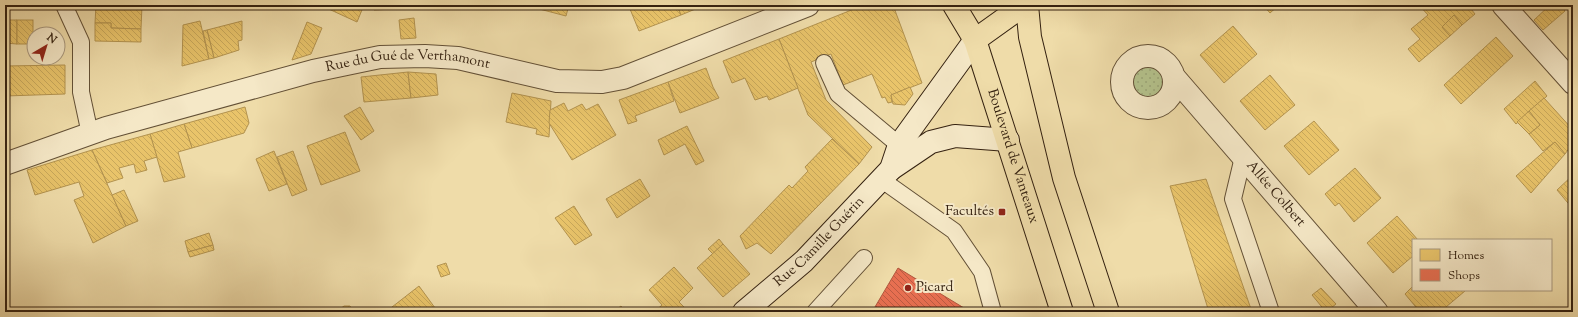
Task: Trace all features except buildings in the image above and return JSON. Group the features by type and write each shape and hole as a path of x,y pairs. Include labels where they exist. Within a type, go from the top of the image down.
{"main road":[{"name":"Boulevard de Vanteaux","path":"954,5 975,40 1062,312"},
{"name":"Rue Camille Guérin","path":"975,40 1025,5"},
{"path":"1025,5 1030,37 1064,178 1108,312"}],"street":[{"name":"Rue du Gué de Verthamont","path":"5,164 90,134 312,72 380,57 425,56 458,58 558,81 609,80 623,78 808,5"},
{"path":"1503,5 1573,83"},
{"name":"Rue Camille Guérin","path":"886,175 899,145 975,40"},
{"name":"Allée Colbert","path":"1174,77 1377,312"},
{"name":"Rue Camille Guérin","path":"744,312 804,261 886,175 931,142 955,136 1008,140"}],"lane":[{"path":"64,5 81,42 81,92 90,134"},
{"path":"824,63 838,94 899,145"},
{"path":"1243,157 1233,199 1270,312"},
{"path":"886,175 954,231 982,272 994,312"},
{"path":"815,312 864,258"},
{"path":"981,312 987,290"}],"green space":[{"path":"1145,65 1151,65 1161,72 1164,81 1163,87 1157,94 1151,97 1145,97 1135,90 1132,84 1132,78 1139,68"}],"place":[{"name":"Facultés","path":"1002,212"},
{"name":"Picard","path":"908,288"}]}
